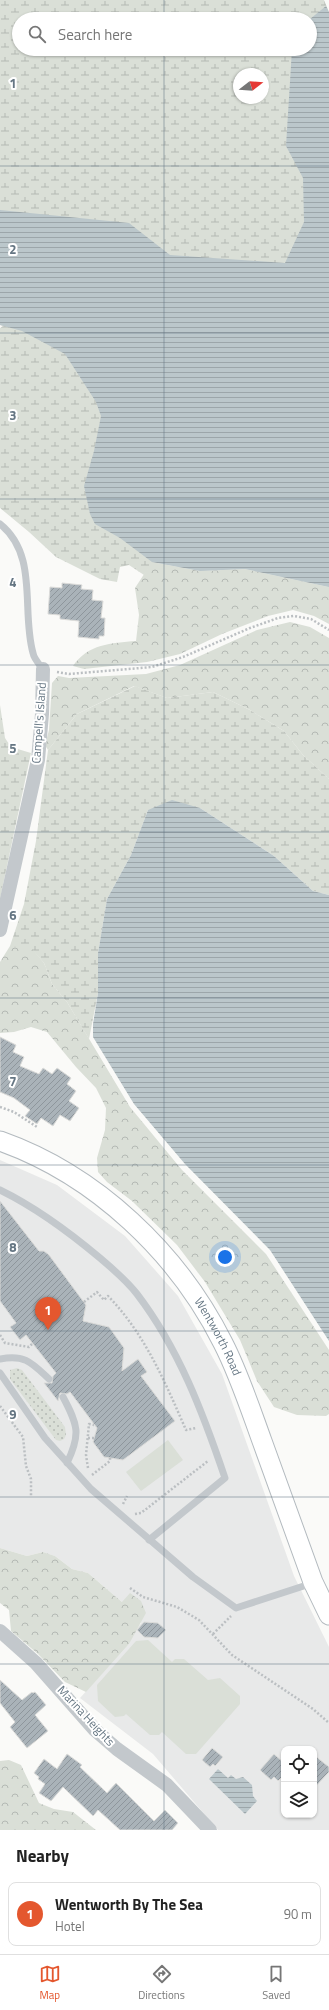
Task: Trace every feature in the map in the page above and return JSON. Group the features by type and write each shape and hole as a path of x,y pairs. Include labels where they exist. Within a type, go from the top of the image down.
{"main road":[{"name":"Wentworth Road","path":"0,1141 34,1156 92,1190 144,1233 167,1258 188,1285 223,1342 238,1374 313,1582 329,1615"}],"street":[{"name":"Campell's Island","path":"0,930 38,760 42,714 42,669"},
{"name":"Marina Heights","path":"0,1631 36,1663 95,1730 127,1757 168,1785 210,1830"}],"lane":[{"name":"Campell's Island","path":"0,524 9,531 20,549 27,582 33,654 42,669"},
{"path":"0,1190 51,1219 109,1266 136,1293 176,1354 193,1391 225,1478 149,1540"},
{"path":"0,1359 13,1356 22,1358 32,1363 49,1379"},
{"path":"0,1373 45,1438 91,1489 193,1577 236,1608 313,1582"},
{"path":"63,1397 74,1417 76,1427 75,1445 67,1463"}],"path":[{"path":"42,669 69,674 152,667 183,657 250,628 278,618 294,616 311,620 329,630"},
{"path":"0,1107 14,1112 37,1127"},
{"path":"84,1302 97,1292 104,1300 108,1296 118,1305 150,1352 186,1430 196,1428 199,1430"},
{"path":"0,1335 5,1343 29,1347 33,1343"},
{"path":"0,1406 23,1437 26,1466 31,1479 32,1496"},
{"path":"94,1425 89,1424 86,1464 91,1475 96,1481"},
{"path":"88,1438 94,1438"},
{"path":"131,1511 136,1514 141,1513 210,1460 207,1454"},
{"path":"84,1481 110,1461 110,1458"},
{"path":"122,1504 127,1496"},
{"path":"118,1501 127,1508"},
{"path":"130,1588 143,1597 177,1607 199,1620 232,1655 313,1709 329,1723"},
{"path":"213,1634 231,1616"}],"shaded area":[{"path":"326,6 329,12 329,587 245,569 200,571 152,562 120,538 95,524 90,514 84,486 94,451 101,416 96,402 65,354 22,331 0,325 0,210 129,223 170,255 285,263 304,222 303,178 286,146 292,56 317,56 317,13"},
{"path":"172,800 200,808 274,856 313,891 329,895 329,1341 270,1250 185,1164 134,1104 93,1037 93,1024 98,993 98,953 107,899 131,855 148,810"},
{"path":"0,1160 57,1185 125,1236 178,1296 222,1374 294,1576 329,1647 329,1830 218,1830 153,1754 80,1698 129,1644 134,1632 141,1623 122,1602 88,1573 72,1569 55,1556 43,1552 27,1556 0,1548"},
{"path":"218,1769 228,1778 231,1775 236,1779 243,1777 252,1785 253,1796 257,1801 245,1814 209,1779"}],"green space":[{"path":"0,0 324,0 329,12 329,587 245,569 200,571 153,562 144,575 129,565 120,567 117,582 100,579 56,557 0,508 0,328 3,326 0,325"},
{"path":"152,562 200,571 245,569 329,587 329,624 314,616 293,610 268,616 222,634 180,654 147,662 84,669 73,666 86,653 93,649 109,644 136,641 139,615 135,588"},
{"path":"290,622 310,627 329,638 329,779 303,755 284,731 250,710 213,692 167,698 134,686 77,714 48,750 45,745 49,730 52,683 58,676 69,678 146,674 180,665 257,630"},
{"path":"135,686 167,698 213,692 250,710 284,731 303,755 329,779 329,895 313,891 274,856 200,808 148,810 131,855 107,899 98,953 98,993 89,1039 67,1002 52,984 44,963 30,947 10,946 24,904 36,841 48,750 77,714"},
{"path":"0,705 5,738 11,747 31,753 0,899"},
{"path":"10,946 30,946 44,963 52,984 67,1002 130,1107 182,1170 266,1254 329,1350 329,1414 326,1416 297,1415 274,1407 257,1381 240,1340 205,1282 177,1245 132,1201 107,1182 98,1172 97,1158 105,1130 106,1108 96,1088 76,1067 47,1032 31,1027 14,1032 0,1033 0,962"},
{"path":"17,1368 22,1370 65,1427 66,1435 64,1439 60,1441 56,1440 10,1379 10,1370"},
{"path":"168,1440 183,1460 141,1491 126,1472"},
{"path":"0,1548 27,1556 43,1552 55,1556 72,1569 88,1573 122,1602 130,1593 141,1601 146,1613 129,1644 86,1692 65,1682 38,1654 11,1631 9,1610 0,1603"},
{"path":"148,1640 172,1662 175,1659 184,1659 208,1680 220,1678 240,1696 240,1704 196,1754 186,1754 162,1732 159,1735 150,1735 126,1714 124,1716 115,1717 98,1701 97,1685 136,1641"},
{"path":"9,1760 21,1765 39,1803 54,1809 73,1812 96,1830 0,1830 0,1761"}],"building":[{"path":"62,583 82,585 81,589 93,590 92,600 103,601 101,618 105,618 104,636 99,636 99,639 78,637 79,621 60,619 60,615 48,614 50,587 62,588"},
{"path":"0,1037 16,1045 13,1052 24,1057 20,1066 39,1074 43,1068 52,1074 57,1068 71,1078 67,1084 76,1091 69,1101 79,1108 70,1121 60,1115 53,1126 41,1118 37,1124 25,1116 30,1110 14,1098 0,1092"},
{"path":"0,1201 39,1251 44,1251 49,1255 86,1305 83,1321 109,1327 124,1348 122,1371 138,1359 147,1372 141,1376 175,1421 123,1460 104,1457 93,1442 97,1428 70,1392 67,1394 60,1393 58,1401 44,1383 52,1383 53,1376 56,1373 26,1335 20,1340 10,1327 16,1323 0,1301"},
{"path":"144,1622 158,1623 166,1630 158,1638 144,1637 137,1630"},
{"path":"0,1680 22,1700 32,1692 35,1692 46,1705 35,1715 48,1731 27,1748 10,1727 15,1722 0,1703"},
{"path":"212,1748 223,1757 215,1766 213,1764 210,1767 202,1760"},
{"path":"67,1754 82,1765 80,1767 107,1793 116,1783 154,1821 165,1810 178,1823 172,1830 120,1830 98,1810 93,1816 63,1787 51,1801 39,1793 45,1784 38,1779 39,1777 34,1773 44,1759 57,1769"},
{"path":"274,1754 281,1760 281,1778 278,1781 274,1777 271,1780 260,1770"},
{"path":"317,1757 329,1767 329,1772 317,1785"}],"place":[{"name":"Wentworth By The Sea","path":"48,1330"}]}
